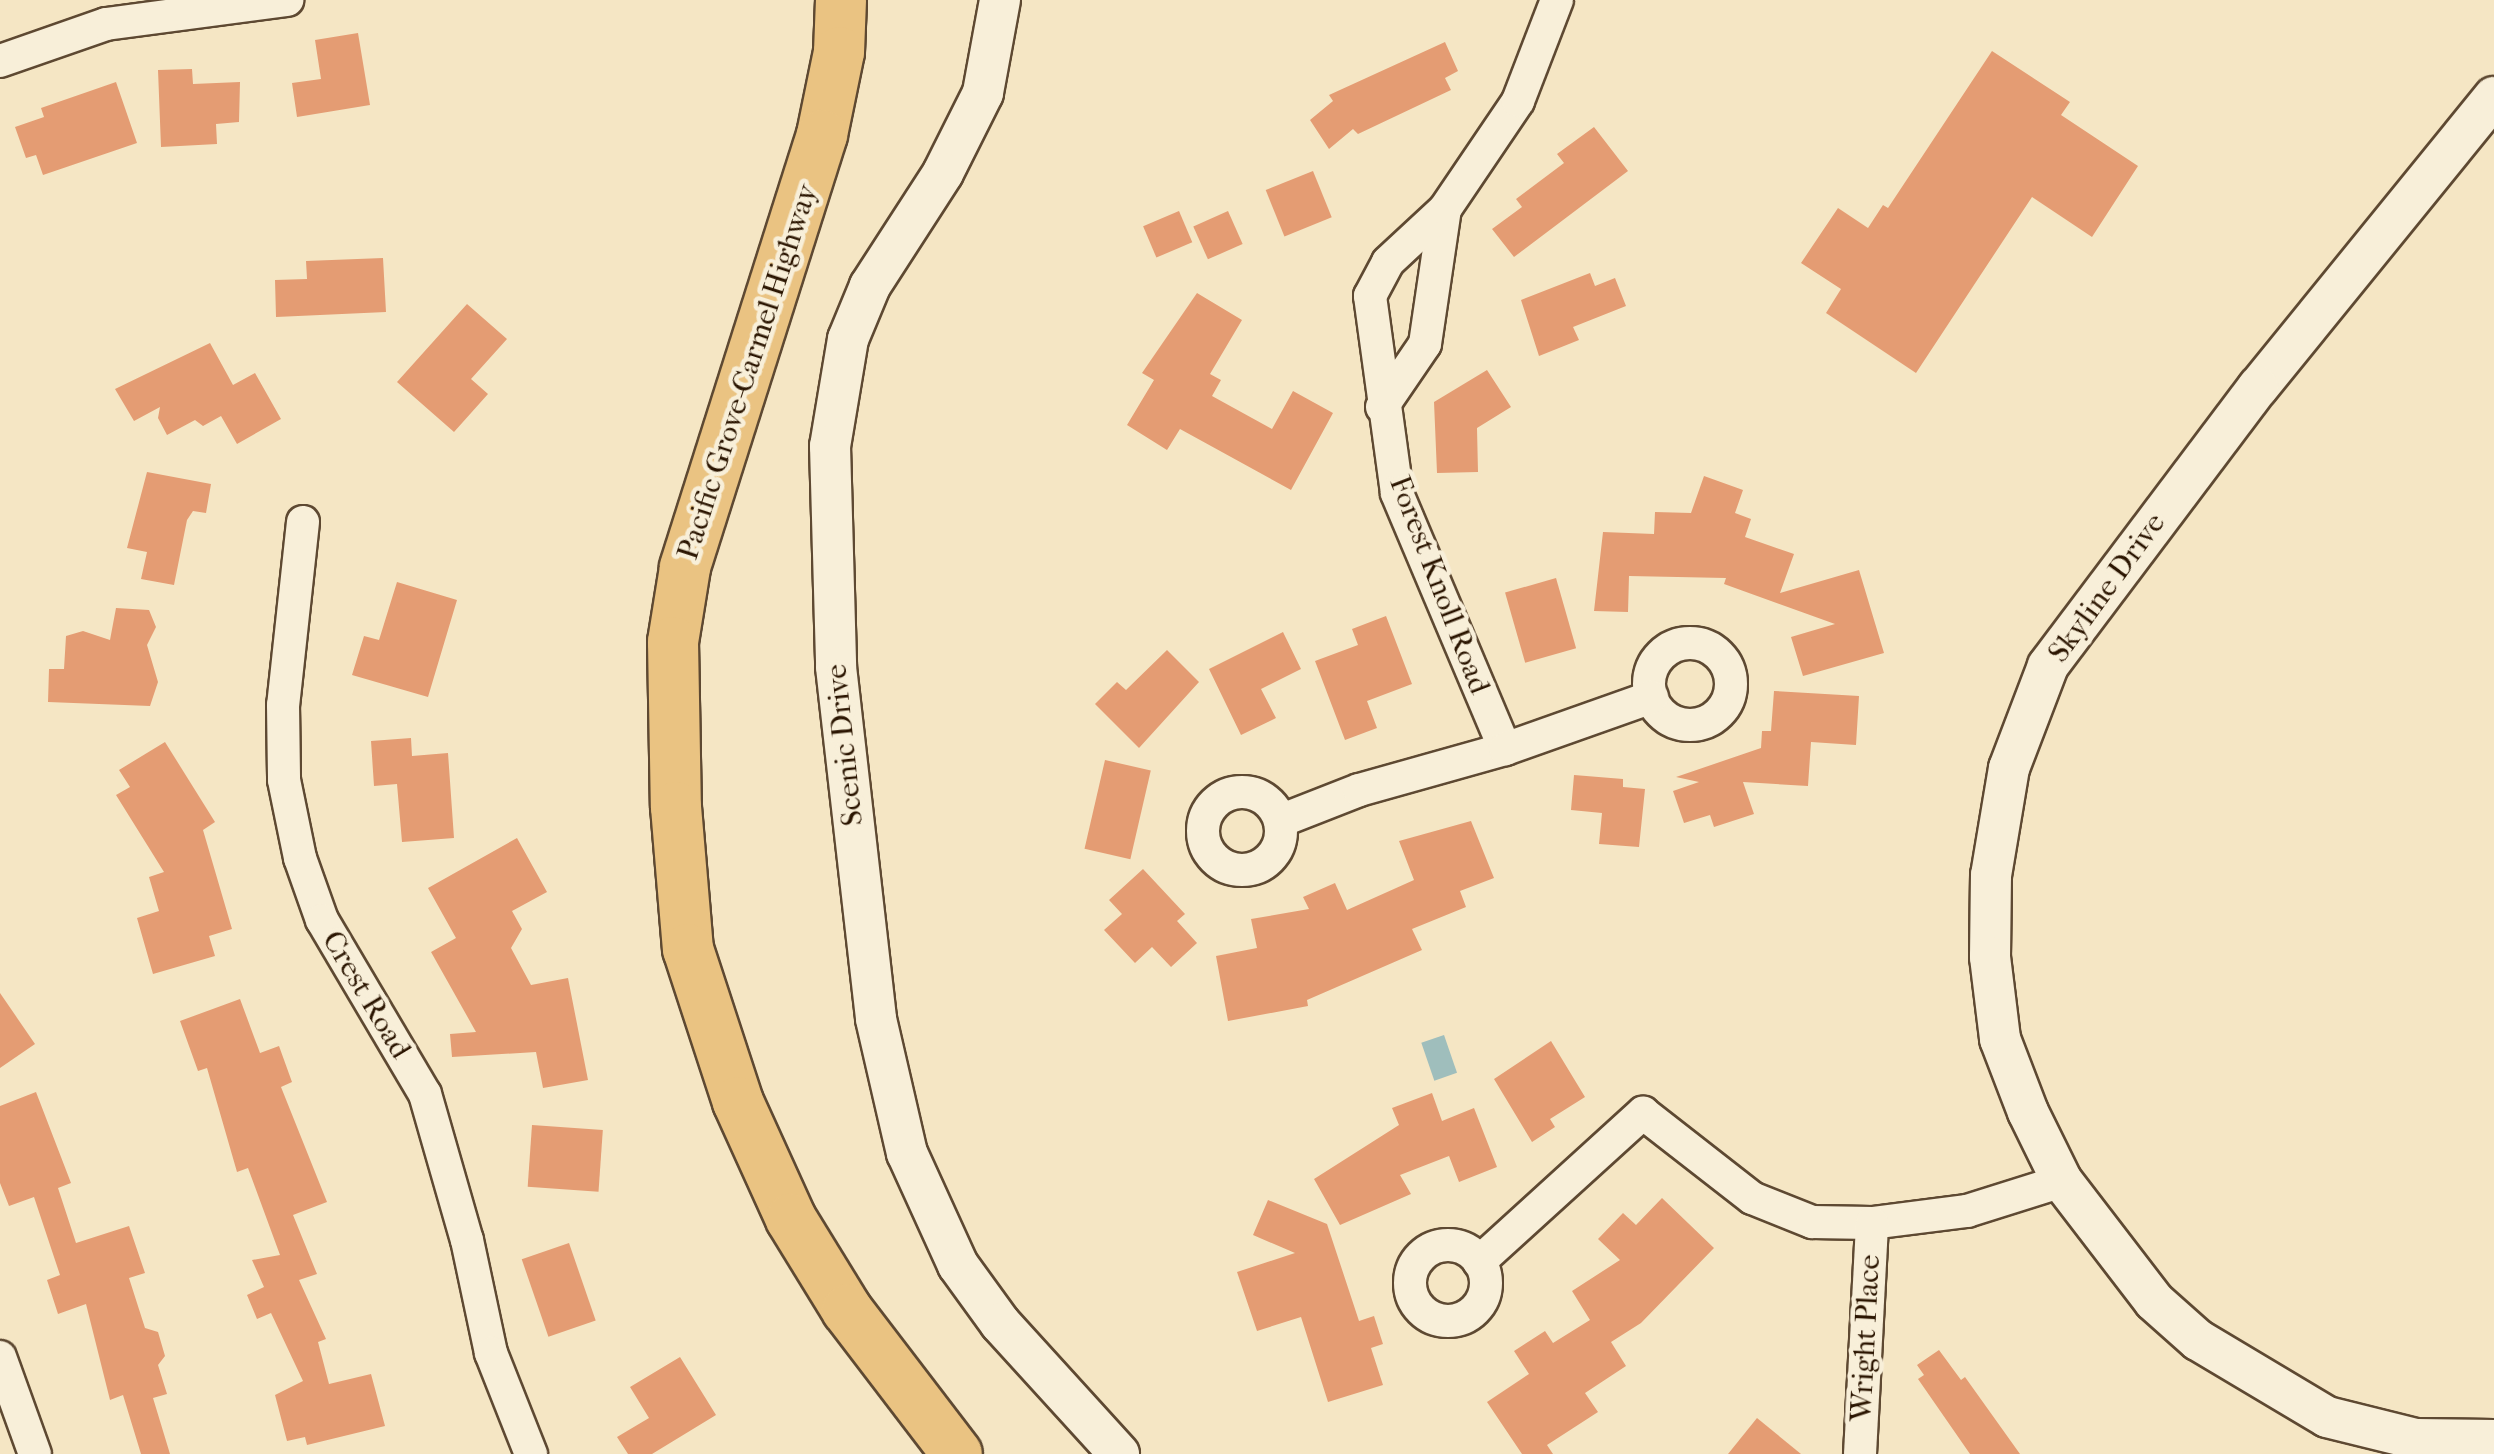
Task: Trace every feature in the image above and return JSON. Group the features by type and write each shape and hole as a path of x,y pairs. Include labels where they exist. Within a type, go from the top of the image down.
{"main road":[{"name":"Pacific Grove-Carmel Highway","path":"841,0 839,52 822,135 685,568 671,714 679,843 688,949 738,1102 768,1169 848,1310 957,1454"}],"street":[{"path":"0,61 104,12 287,0"},
{"name":"Scenic Drive","path":"1000,0 983,94 943,173 870,286 848,339 830,466 836,667 876,1018 907,1153 958,1265 1000,1323 1119,1454"},
{"name":"Forest Knoll Road","path":"1504,749 1397,492 1369,328 1375,279 1445,208 1518,101 1557,0"},
{"name":"Skyline Drive","path":"2494,98 2258,387 2048,666 2008,768 1991,875 1990,957 2000,1039 2062,1180 2154,1300 2198,1340 2274,1389 2364,1430 2494,1440"},
{"path":"1382,407 1425,344 1433,319 1445,208"},
{"name":"Crest Road","path":"303,522 284,705 284,780 300,858 322,920 425,1094 467,1240 491,1353 531,1454"},
{"path":"1280,822 1359,790 1504,749 1652,698"},
{"path":"1479,1262 1643,1113 1784,1215 1872,1223 1967,1211 2062,1180"},
{"name":"Wright Place","path":"1860,1454 1872,1223"},
{"path":"0,1357 35,1454"}],"water":[{"path":"1444,1035 1457,1073 1434,1081 1421,1043"}],"building":[{"path":"358,33 370,105 297,117 292,83 321,79 315,40"},
{"path":"1445,42 1458,71 1445,78 1451,90 1358,134 1353,129 1329,149 1310,120 1333,101 1329,95"},
{"path":"1992,51 2070,102 2061,115 2138,166 2092,237 2032,197 1916,373 1826,313 1841,289 1801,263 1838,208 1868,228 1883,205 1888,208"},
{"path":"192,69 193,84 240,82 239,122 216,124 217,144 161,147 158,70"},
{"path":"116,82 137,143 43,175 36,155 26,158 15,127 44,117 41,108"},
{"path":"1594,127 1628,171 1514,257 1492,229 1522,207 1516,199 1564,163 1557,154"},
{"path":"1313,171 1332,217 1284,236 1266,190"},
{"path":"1179,211 1192,242 1156,258 1143,226"},
{"path":"1228,211 1243,244 1208,259 1193,226"},
{"path":"383,258 386,312 276,317 275,280 307,279 306,261"},
{"path":"1590,273 1595,286 1615,278 1626,306 1573,327 1579,340 1539,356 1521,300"},
{"path":"1197,293 1242,320 1210,374 1221,380 1212,396 1272,429 1293,391 1333,413 1291,490 1180,429 1167,450 1127,425 1154,380 1142,373"},
{"path":"467,304 507,339 471,379 488,394 454,432 397,382"},
{"path":"210,343 233,385 255,373 281,419 237,444 221,416 203,426 195,420 167,435 158,418 160,407 134,421 115,389"},
{"path":"1487,370 1511,407 1477,428 1478,472 1437,473 1434,402"},
{"path":"147,472 211,484 206,513 193,511 187,520 174,585 141,579 147,552 127,548"},
{"path":"1704,476 1743,490 1735,513 1751,519 1745,537 1794,554 1780,593 1859,570 1884,653 1803,676 1791,637 1835,624 1724,584 1726,578 1629,576 1628,612 1594,611 1603,532 1654,534 1655,512 1691,513"},
{"path":"1556,578 1576,648 1525,663 1505,593"},
{"path":"397,582 457,600 428,697 352,675 364,636 379,640"},
{"path":"116,608 149,610 156,627 147,645 158,682 150,706 48,702 49,669 64,669 66,636 83,631 110,640"},
{"path":"1386,616 1412,684 1367,701 1377,728 1345,740 1315,661 1358,645 1352,629"},
{"path":"1283,632 1301,669 1261,689 1276,718 1241,735 1209,669"},
{"path":"1167,650 1199,682 1139,748 1095,704 1117,682 1126,690"},
{"path":"1774,691 1859,696 1856,745 1811,742 1808,786 1743,782 1754,814 1714,827 1710,815 1684,823 1673,791 1699,782 1676,777 1761,748 1762,731 1771,731"},
{"path":"411,738 412,756 448,753 454,838 402,842 397,784 374,786 371,741"},
{"path":"165,742 215,822 203,830 232,929 209,936 215,956 153,974 137,918 159,911 149,877 164,872 116,795 130,787 119,770"},
{"path":"1105,760 1151,771 1130,859 1085,849"},
{"path":"1574,775 1623,779 1623,787 1645,789 1639,847 1599,844 1602,813 1571,810"},
{"path":"1471,821 1494,878 1460,891 1466,907 1412,929 1422,950 1307,1000 1308,1006 1228,1021 1216,956 1257,948 1251,919 1309,909 1303,897 1335,883 1347,910 1414,880 1399,841"},
{"path":"517,838 547,892 512,911 522,929 511,948 531,985 568,978 588,1080 543,1088 536,1052 452,1057 450,1034 476,1032 431,952 456,938 428,888"},
{"path":"1143,869 1185,914 1177,921 1197,943 1171,967 1152,947 1135,963 1104,930 1122,914 1109,900"},
{"path":"0,993 35,1044 0,1068"},
{"path":"240,999 260,1053 279,1046 292,1082 281,1087 327,1202 293,1215 317,1274 299,1280 326,1339 318,1342 329,1384 371,1374 385,1426 307,1445 305,1437 287,1441 275,1395 303,1381 271,1313 257,1319 247,1295 264,1287 252,1260 280,1255 248,1168 237,1172 207,1068 198,1071 180,1021"},
{"path":"1551,1041 1585,1097 1550,1119 1555,1127 1532,1142 1494,1079"},
{"path":"36,1092 71,1183 58,1188 76,1243 129,1226 145,1273 129,1278 145,1328 158,1332 165,1356 158,1365 167,1394 153,1398 170,1454 141,1454 123,1395 110,1400 86,1304 58,1314 47,1280 60,1275 34,1197 9,1206 0,1183 0,1106"},
{"path":"1432,1093 1442,1121 1474,1108 1497,1167 1459,1182 1449,1156 1400,1175 1411,1194 1340,1225 1314,1179 1399,1125 1392,1108"},
{"path":"532,1125 603,1130 599,1192 528,1187"},
{"path":"1662,1198 1714,1248 1641,1323 1611,1342 1626,1366 1585,1393 1598,1412 1547,1445 1553,1454 1522,1454 1487,1402 1529,1374 1514,1351 1545,1331 1553,1343 1590,1320 1572,1291 1620,1260 1598,1239 1623,1213 1636,1225"},
{"path":"1268,1200 1327,1224 1359,1321 1374,1316 1383,1344 1371,1348 1383,1385 1328,1402 1301,1317 1257,1331 1237,1272 1295,1253 1253,1235"},
{"path":"569,1243 596,1321 548,1337 522,1259"},
{"path":"1939,1350 1961,1380 1965,1377 2020,1454 1970,1454 1918,1379 1924,1375 1917,1365"},
{"path":"680,1357 716,1415 652,1454 628,1454 617,1437 649,1418 630,1387"},
{"path":"1757,1418 1801,1454 1728,1454"}]}
